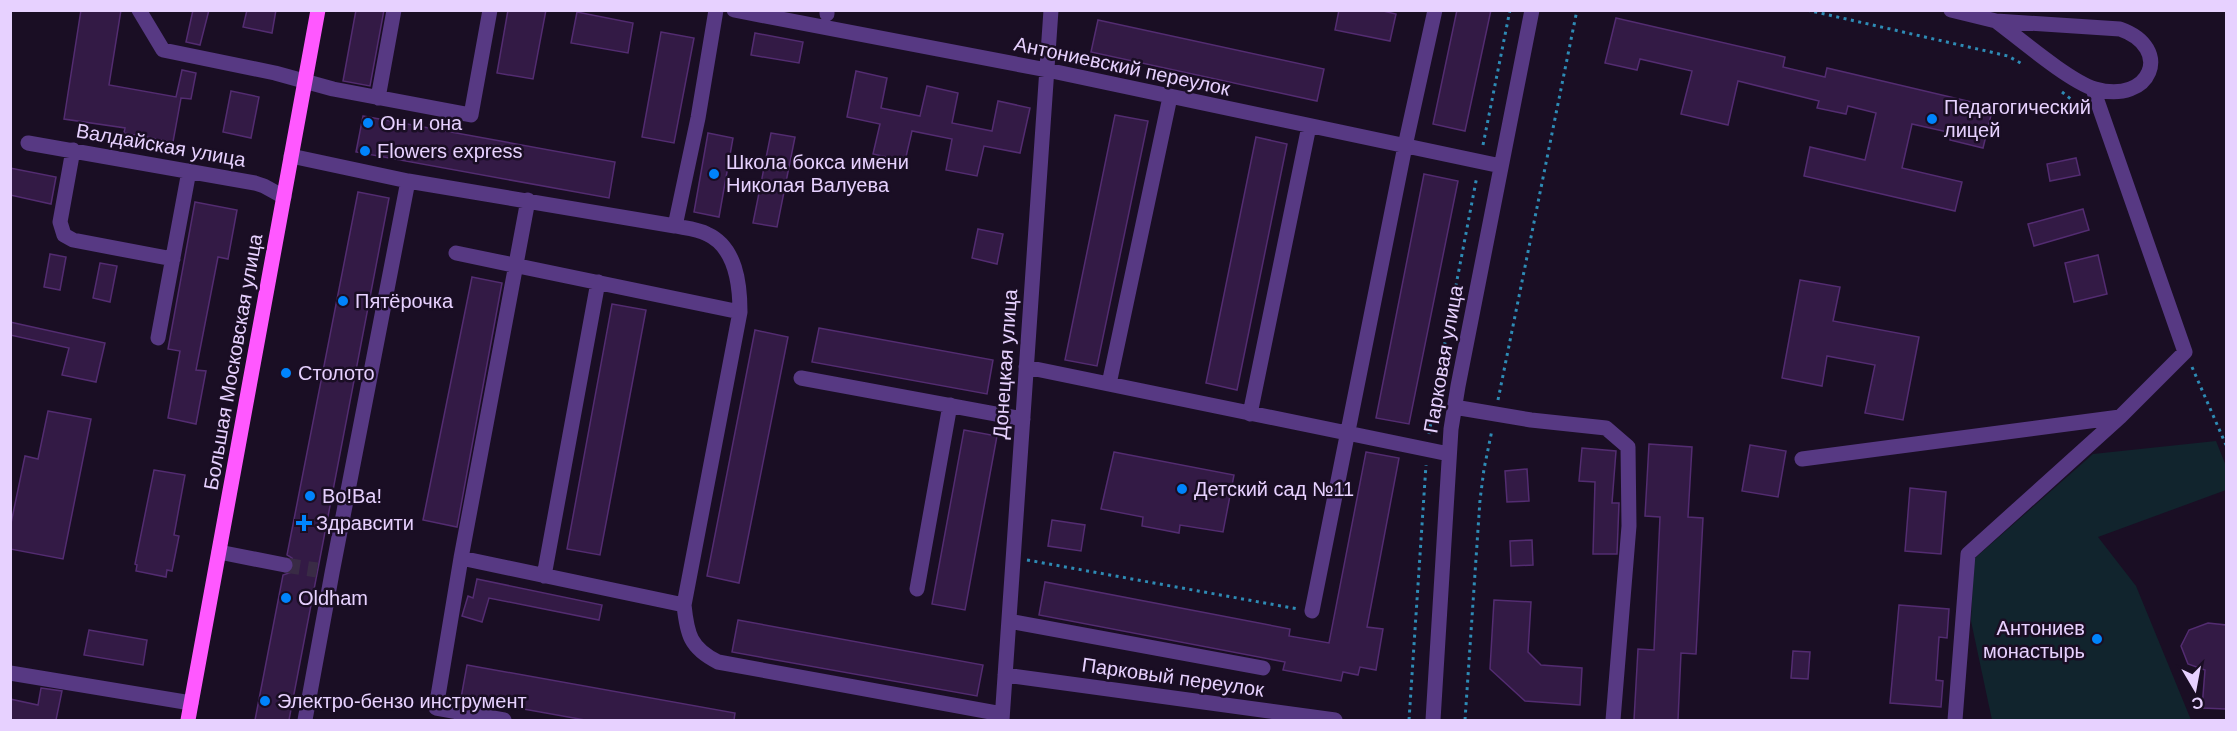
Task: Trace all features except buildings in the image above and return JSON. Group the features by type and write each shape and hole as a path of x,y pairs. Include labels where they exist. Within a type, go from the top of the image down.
{"main road":[{"name":"Большая Московская улица","path":"188,720 318,10"}],"street":[{"path":"139,10 163,50 378,98 471,114 490,10"},
{"path":"378,98 394,10"},
{"path":"675,226 698,118 716,10"},
{"name":"Антониевский переулок","path":"734,10 1047,70 1501,166"},
{"name":"Донецкая улица","path":"1002,717 1051,10"},
{"path":"1312,611 1346,433 1435,10"},
{"name":"Парковая улица","path":"1433,720 1449,454 1454,408 1532,10"},
{"path":"1951,10 1996,21 2120,28 2133,33 2143,42 2150,61 2150,71 2144,82 2119,92 2093,88 2062,70 1996,21"},
{"path":"1955,720 1968,554 2120,417 2185,352 2093,88"},
{"path":"1109,384 1170,97"},
{"path":"1250,414 1309,126"},
{"name":"Валдайская улица","path":"28,143 264,186 284,197"},
{"path":"73,150 60,222 64,235 73,240 173,259"},
{"path":"291,156 408,181 675,226 705,233 722,246 737,274 740,312 684,605 686,626 693,645 702,654 718,662 1002,717"},
{"path":"158,338 189,171"},
{"path":"305,720 324,572 408,181"},
{"path":"504,720 436,708 461,558 528,200"},
{"path":"456,253 740,312"},
{"path":"544,576 598,282"},
{"path":"1026,367 1449,454"},
{"path":"801,378 1023,419"},
{"path":"917,589 950,405"},
{"path":"1454,408 1531,420 1606,428 1628,447 1629,526 1612,720"},
{"path":"1802,459 2120,417"},
{"path":"219,552 285,565"},
{"path":"461,558 684,605"},
{"path":"1009,621 1263,668"},
{"path":"10,673 191,703"},
{"name":"Парковый переулок","path":"1005,675 1335,720"}],"path":[{"path":"1465,720 1482,479 1577,10"},
{"path":"1807,10 2008,56 2032,70"},
{"path":"2056,88 2072,100"},
{"path":"2185,352 2226,445"},
{"path":"1013,557 1312,611"}],"shaded area":[{"name":"Антониев монастырь","path":"2216,441 2226,466 2226,490 2098,537 2136,586 2191,720 1992,720 1971,621 1974,559 2093,454"}],"tunnel":[{"path":"285,565 317,570"}],"place":[{"name":"Педагогический лицей","path":"1932,119"},
{"name":"Он и она","path":"368,123"},
{"name":"Flowers express","path":"365,151"},
{"name":"Школа бокса имени Николая Валуева","path":"714,174"},
{"name":"Пятёрочка","path":"343,301"},
{"name":"Столото","path":"286,373"},
{"name":"Детский сад №11","path":"1182,489"},
{"name":"Во!Ва!","path":"310,496"},
{"name":"Здравсити","path":"304,523"},
{"name":"Oldham","path":"286,598"},
{"name":"Антониев монастырь","path":"2097,639"},
{"name":"Электро-бензо инструмент","path":"265,701"}]}
